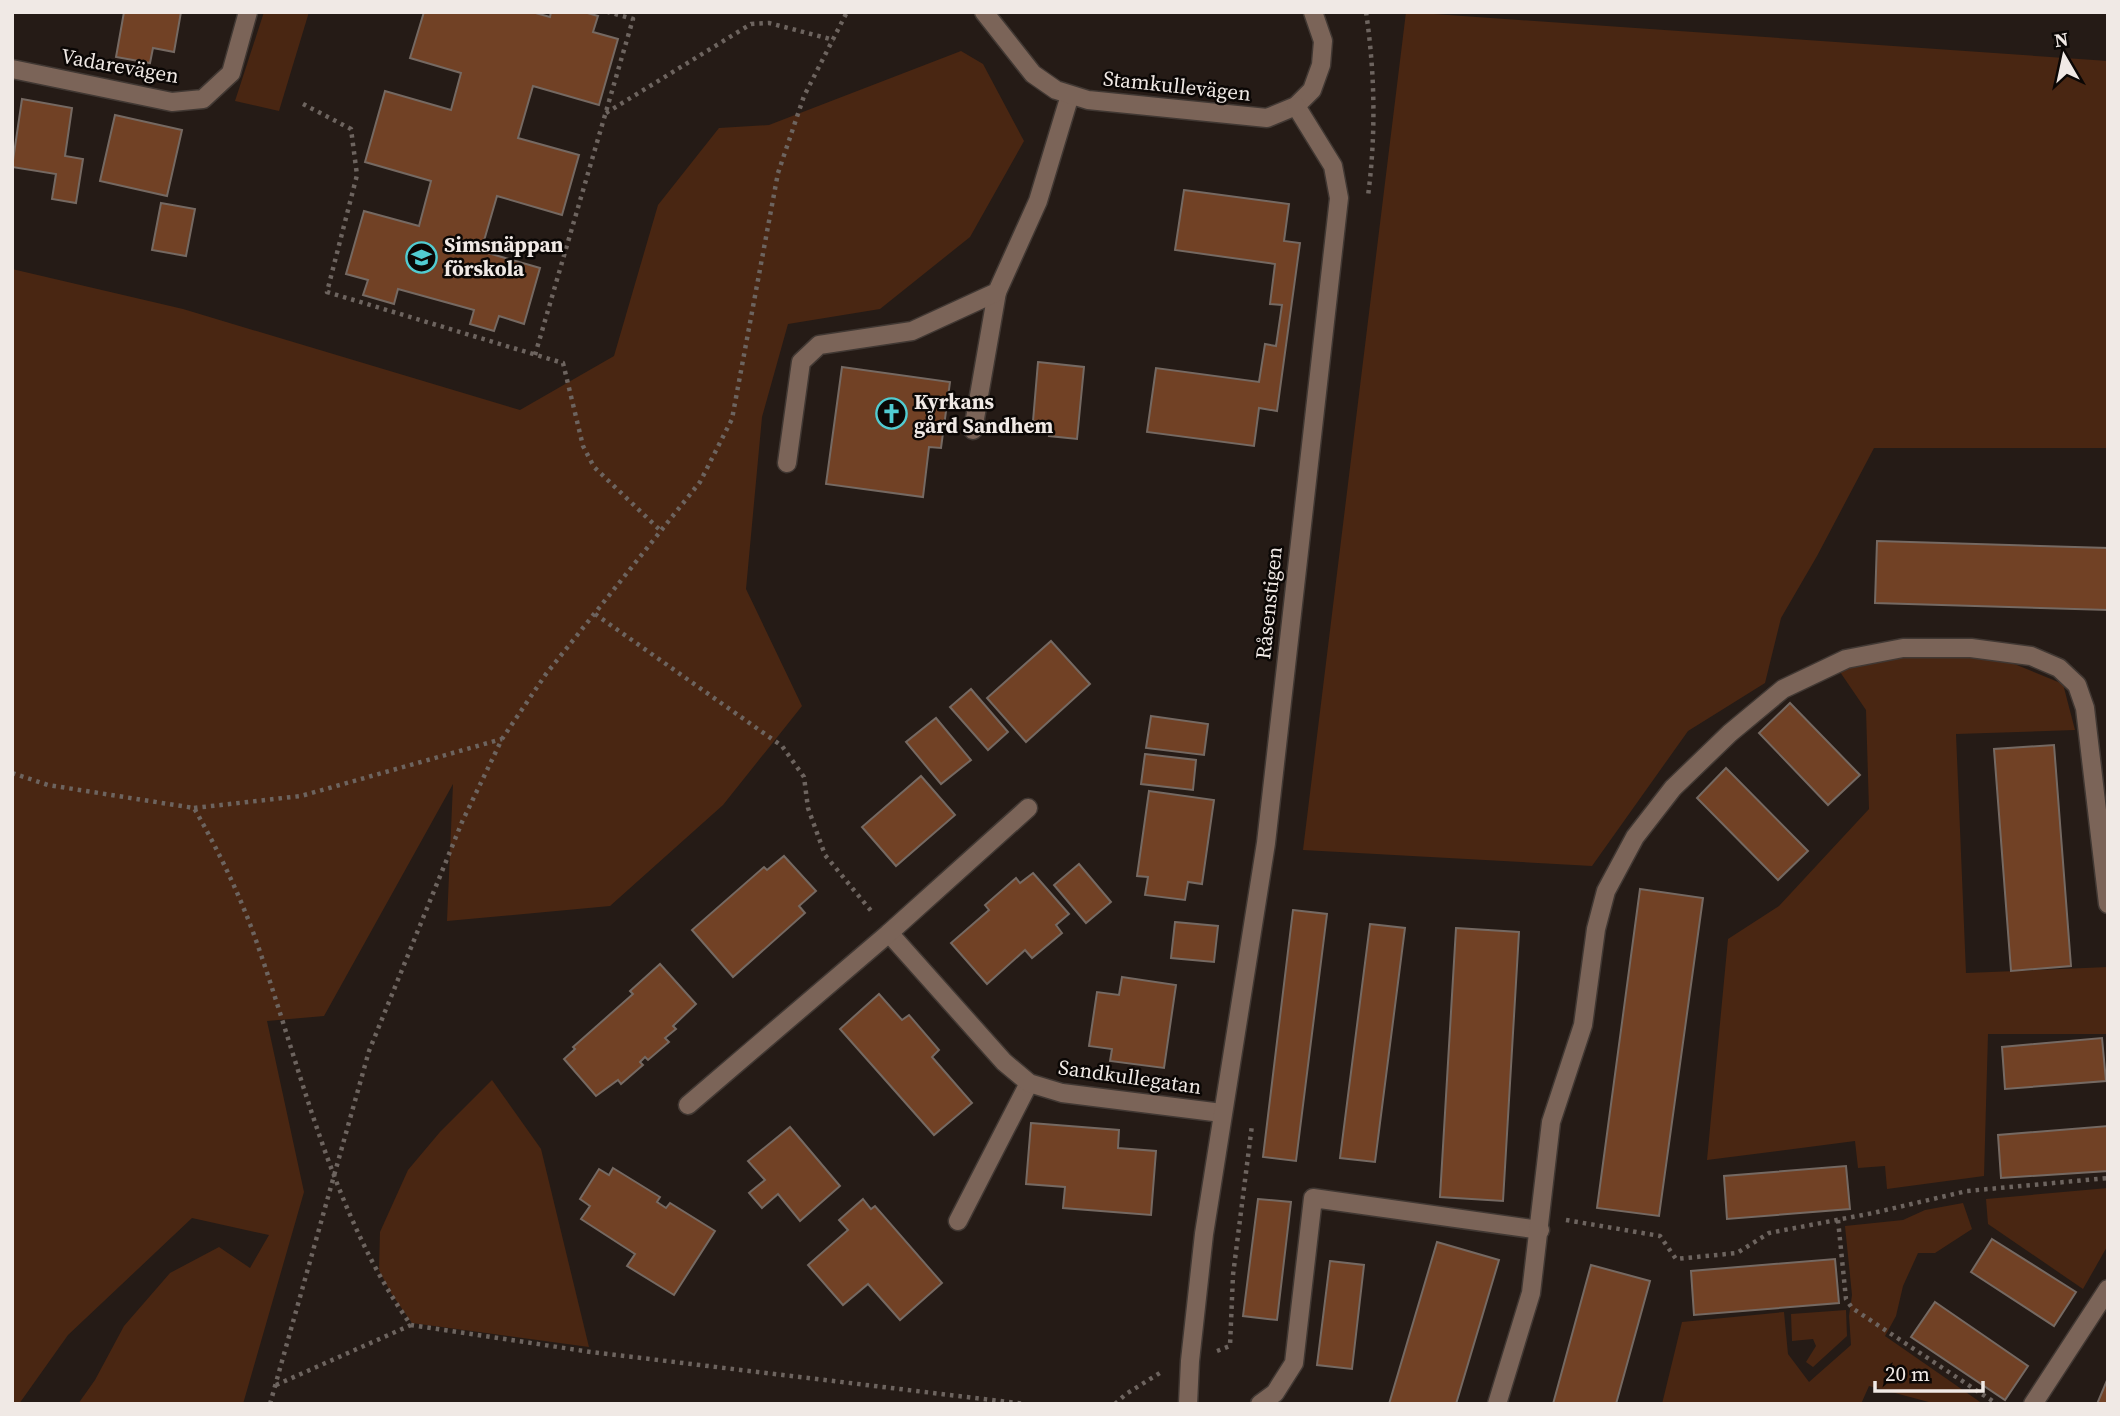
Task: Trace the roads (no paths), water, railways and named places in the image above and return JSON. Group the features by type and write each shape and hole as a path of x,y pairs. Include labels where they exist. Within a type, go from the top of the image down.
{"street":[{"name":"Vadarevägen","path":"12,69 172,102 203,99 231,73 248,12"},
{"name":"Stamkullevägen","path":"984,12 1033,74 1056,90 1070,95 1088,100 1267,118 1296,106"},
{"path":"1296,106 1312,90 1321,65 1323,40 1314,13"},
{"path":"973,430 997,292 1038,201 1070,95"},
{"name":"Råsenstigen","path":"1222,1113 1266,843 1339,198 1333,166 1296,106"},
{"path":"787,463 801,362 819,345 912,331 997,292"},
{"path":"1497,1404 1531,1293 1551,1122 1583,1025 1596,929 1606,891 1635,836 1673,788 1730,733 1783,690 1846,659 1903,648 1970,648 2031,656 2059,668 2077,685 2085,708 2108,904"},
{"path":"688,1105 889,933 1028,808"},
{"name":"Sandkullegatan","path":"889,933 1004,1062 1029,1083 1062,1093 1222,1113 1204,1234 1188,1404"},
{"path":"958,1221 1029,1083"},
{"path":"1260,1404 1275,1393 1294,1363 1313,1198 1541,1223"},
{"path":"2033,1404 2108,1289"}],"place":[{"name":"Simsnäppan förskola","path":"421,257"},
{"name":"Kyrkans gård Sandhem","path":"891,414"}]}
